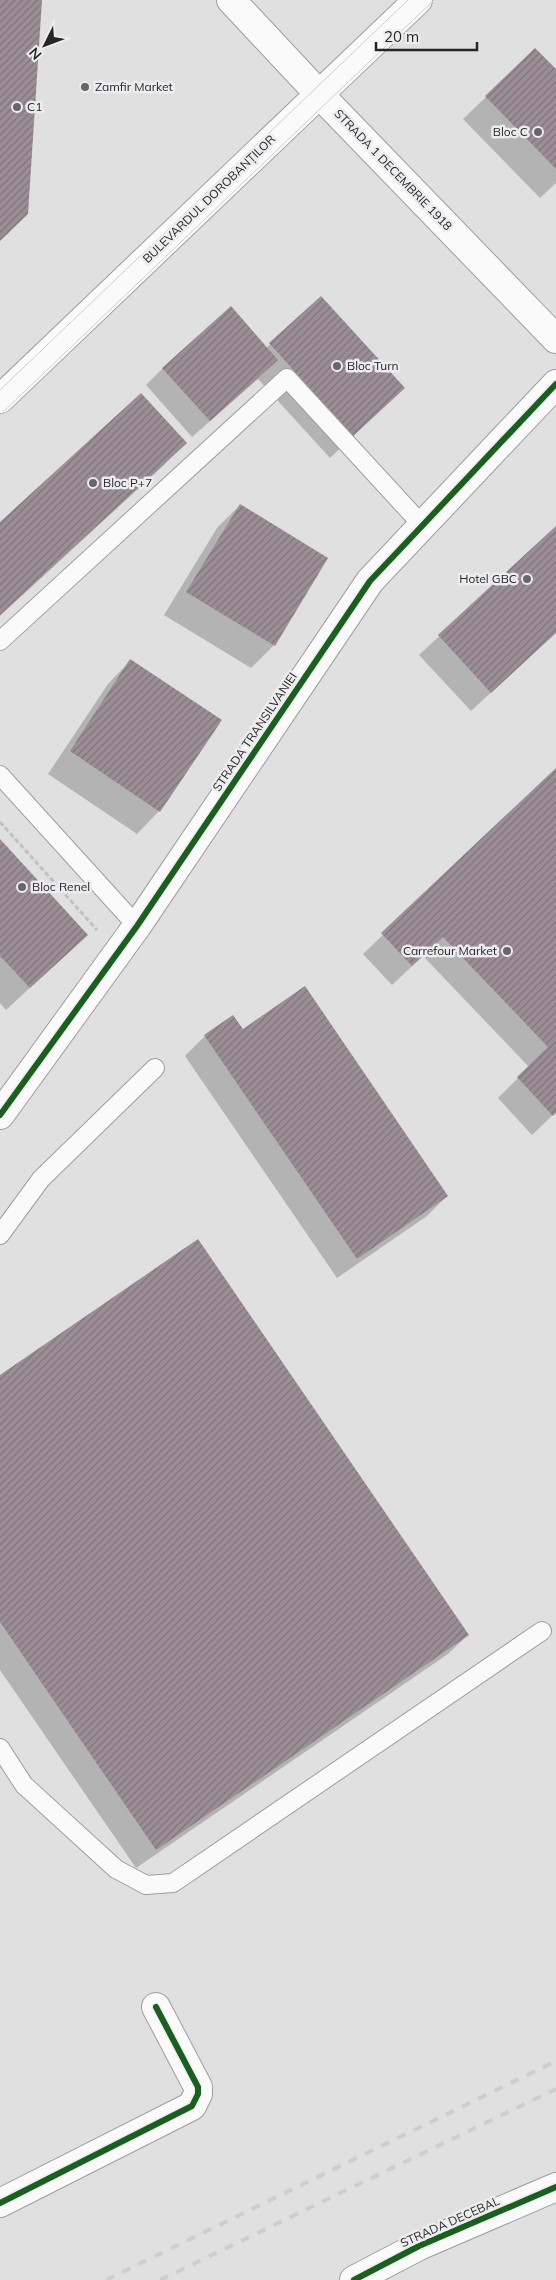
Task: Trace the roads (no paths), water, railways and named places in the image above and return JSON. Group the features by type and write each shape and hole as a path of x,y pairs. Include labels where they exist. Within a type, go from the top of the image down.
{"street":[{"name":"STRADA 1 DECEMBRIE 1918","path":"231,0 319,94 556,339"},
{"name":"BULEVARDUL DOROBANȚILOR","path":"0,399 418,0"},
{"name":"STRADA TRANSILVANIEI","path":"0,1115 137,926 370,581 556,384"},
{"path":"0,2203 192,2106 198,2094 198,2087 156,2007"},
{"name":"STRADA DECEBAL","path":"354,2280 419,2246 556,2187"}],"lane":[{"path":"0,641 287,378 422,526"},
{"path":"0,775 137,926"},
{"path":"0,1236 41,1179 155,1068"},
{"path":"0,1748 24,1785 116,1869 146,1885 173,1883 542,1631"}],"tram line":[{"path":"0,390 408,0"},
{"path":"0,415 434,0"}],"railway":[{"path":"106,2280 556,2061"},
{"path":"160,2280 556,2089"}],"place":[{"name":"Zamfir Market","path":"85,87"},
{"name":"C1","path":"17,107"},
{"name":"Bloc C","path":"538,132"},
{"name":"Bloc Turn","path":"337,366"},
{"name":"Bloc P+7","path":"93,483"},
{"name":"Hotel GBC","path":"527,579"},
{"name":"Bloc Renel","path":"22,887"},
{"name":"Carrefour Market","path":"507,951"}]}
